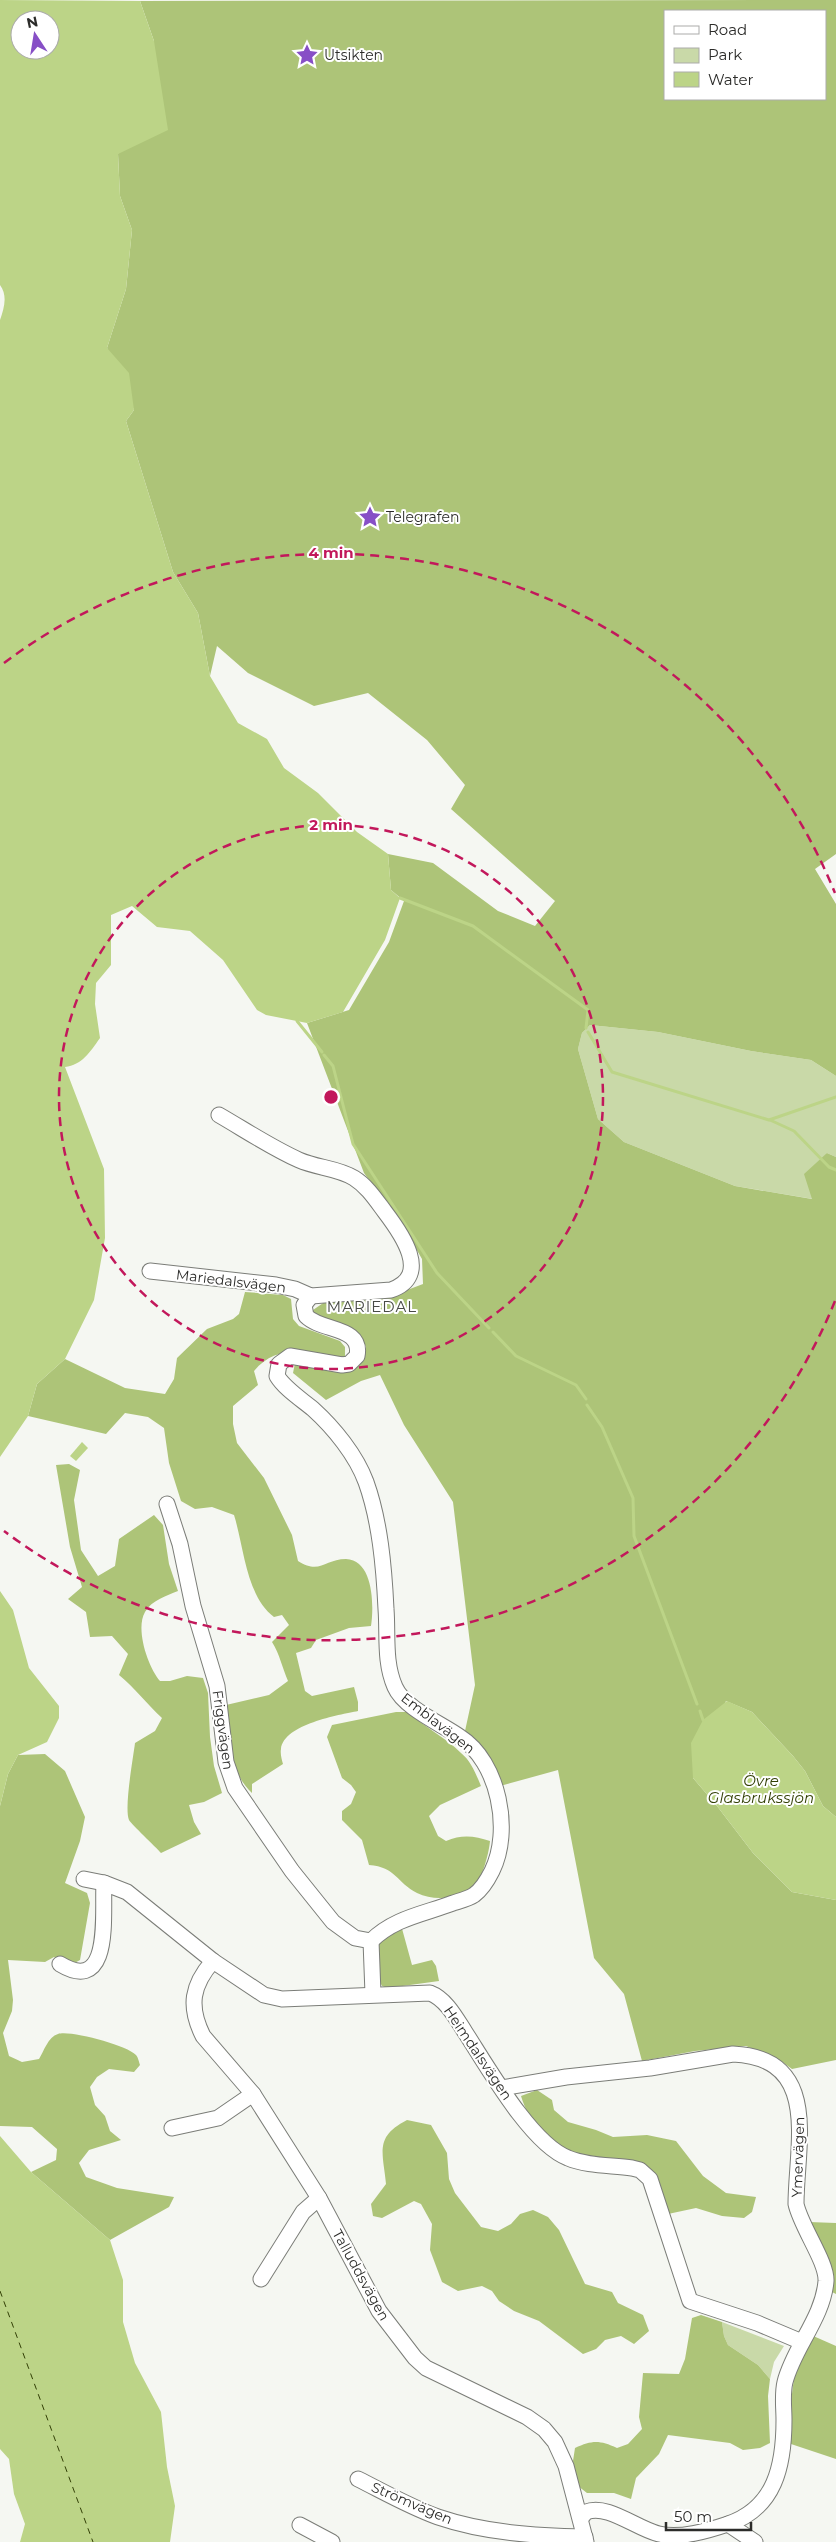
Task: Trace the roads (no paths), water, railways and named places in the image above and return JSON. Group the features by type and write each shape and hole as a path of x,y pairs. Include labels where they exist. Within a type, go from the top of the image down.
{"street":[{"name":"Mariedalsvägen","path":"150,1271 276,1285 295,1289 311,1296 373,1293 401,1286 407,1280 411,1269 408,1244 371,1193 354,1178 297,1159 219,1116"},
{"name":"Mariedalsvägen","path":"276,1372 279,1364 290,1356 342,1365 349,1364 357,1356 357,1343 352,1336 315,1323 306,1316 304,1304 311,1296"},
{"name":"Emblavägen","path":"276,1372 282,1383 320,1416 338,1437 355,1460 366,1483 381,1552 387,1648 390,1671 396,1690 412,1706 462,1738 477,1752 491,1778 499,1810 498,1854 492,1870 473,1895 384,1928 372,1941"},
{"name":"Friggvägen","path":"167,1504 180,1544 193,1606 217,1686 226,1762 235,1788 292,1870 333,1922 355,1938 372,1941"},
{"name":"Heimdalsvägen","path":"84,1879 104,1883 127,1892 213,1961 257,1992 273,1998 430,1993 437,1996 454,2015 502,2088 545,2144 556,2152 579,2162 632,2168 640,2170 650,2179 690,2300 757,2323 802,2342"},
{"path":"60,1964 74,1971 84,1972 93,1968 98,1961 102,1931 104,1883"},
{"path":"372,1941 373,1994"},
{"name":"Talluddsvägen","path":"213,1961 197,1982 194,1997 196,2019 203,2036 253,2094 319,2198 379,2311 394,2333 426,2368 528,2417 544,2429 563,2456 586,2540"},
{"name":"Ymervägen","path":"502,2088 566,2077 650,2068 732,2054 759,2058 777,2069 793,2088 799,2109 801,2144 796,2204 799,2217 823,2266 826,2279 821,2304 785,2382 784,2443 776,2476 770,2491 755,2510 742,2519 728,2524 672,2536 657,2534 600,2510 586,2512 581,2518"},
{"path":"172,2128 218,2118 253,2094"},
{"path":"261,2279 303,2212 319,2198"},
{"name":"Strömvägen","path":"358,2479 436,2516 488,2536 507,2532 586,2540"},
{"path":"728,2524 755,2542"},
{"path":"300,2526 332,2542"}],"water":[{"path":"0,0 140,1 154,41 168,130 118,154 120,196 132,230 126,289 107,348 129,373 134,410 126,421 173,572 198,613 210,676 238,723 267,739 284,768 318,793 357,832 388,854 391,890 400,898 385,940 343,1012 307,1023 266,1015 257,1010 223,960 190,931 157,927 132,906 111,915 111,965 96,983 95,1004 100,1038 81,1061 65,1067 104,1169 105,1238 94,1300 65,1359 37,1384 28,1416 0,1457 0,320 5,298 0,285"},
{"path":"82,1442 88,1448 76,1461 70,1456"},
{"path":"0,1591 13,1610 29,1668 59,1706 59,1718 47,1742 18,1755 8,1774 0,1806"},
{"name":"Övre Glasbrukssjön","path":"727,1701 752,1712 805,1771 823,1806 836,1817 836,1900 792,1892 753,1853 693,1778 691,1743 703,1720"},
{"path":"0,2136 31,2172 110,2240 123,2280 123,2322 135,2363 161,2412 167,2467 175,2506 170,2542 20,2542 25,2524 14,2494 9,2459 0,2449"}],"waterway":[{"path":"400,898 473,926 588,1010 586,1028"},
{"path":"297,1021 322,1052"},
{"path":"588,1032 612,1072 769,1120 836,1097"},
{"path":"324,1055 333,1066 353,1144 437,1273 489,1328"},
{"path":"770,1120 794,1131 829,1167 836,1170"},
{"path":"493,1332 516,1356 576,1385 586,1399"},
{"path":"587,1405 602,1427 633,1498 634,1536 697,1704"},
{"path":"700,1711 703,1720"}],"place":[{"name":"Utsikten","path":"307,55"},
{"name":"Telegrafen","path":"370,517"}],"district":[{"name":"MARIEDAL","path":"372,1306"}]}
